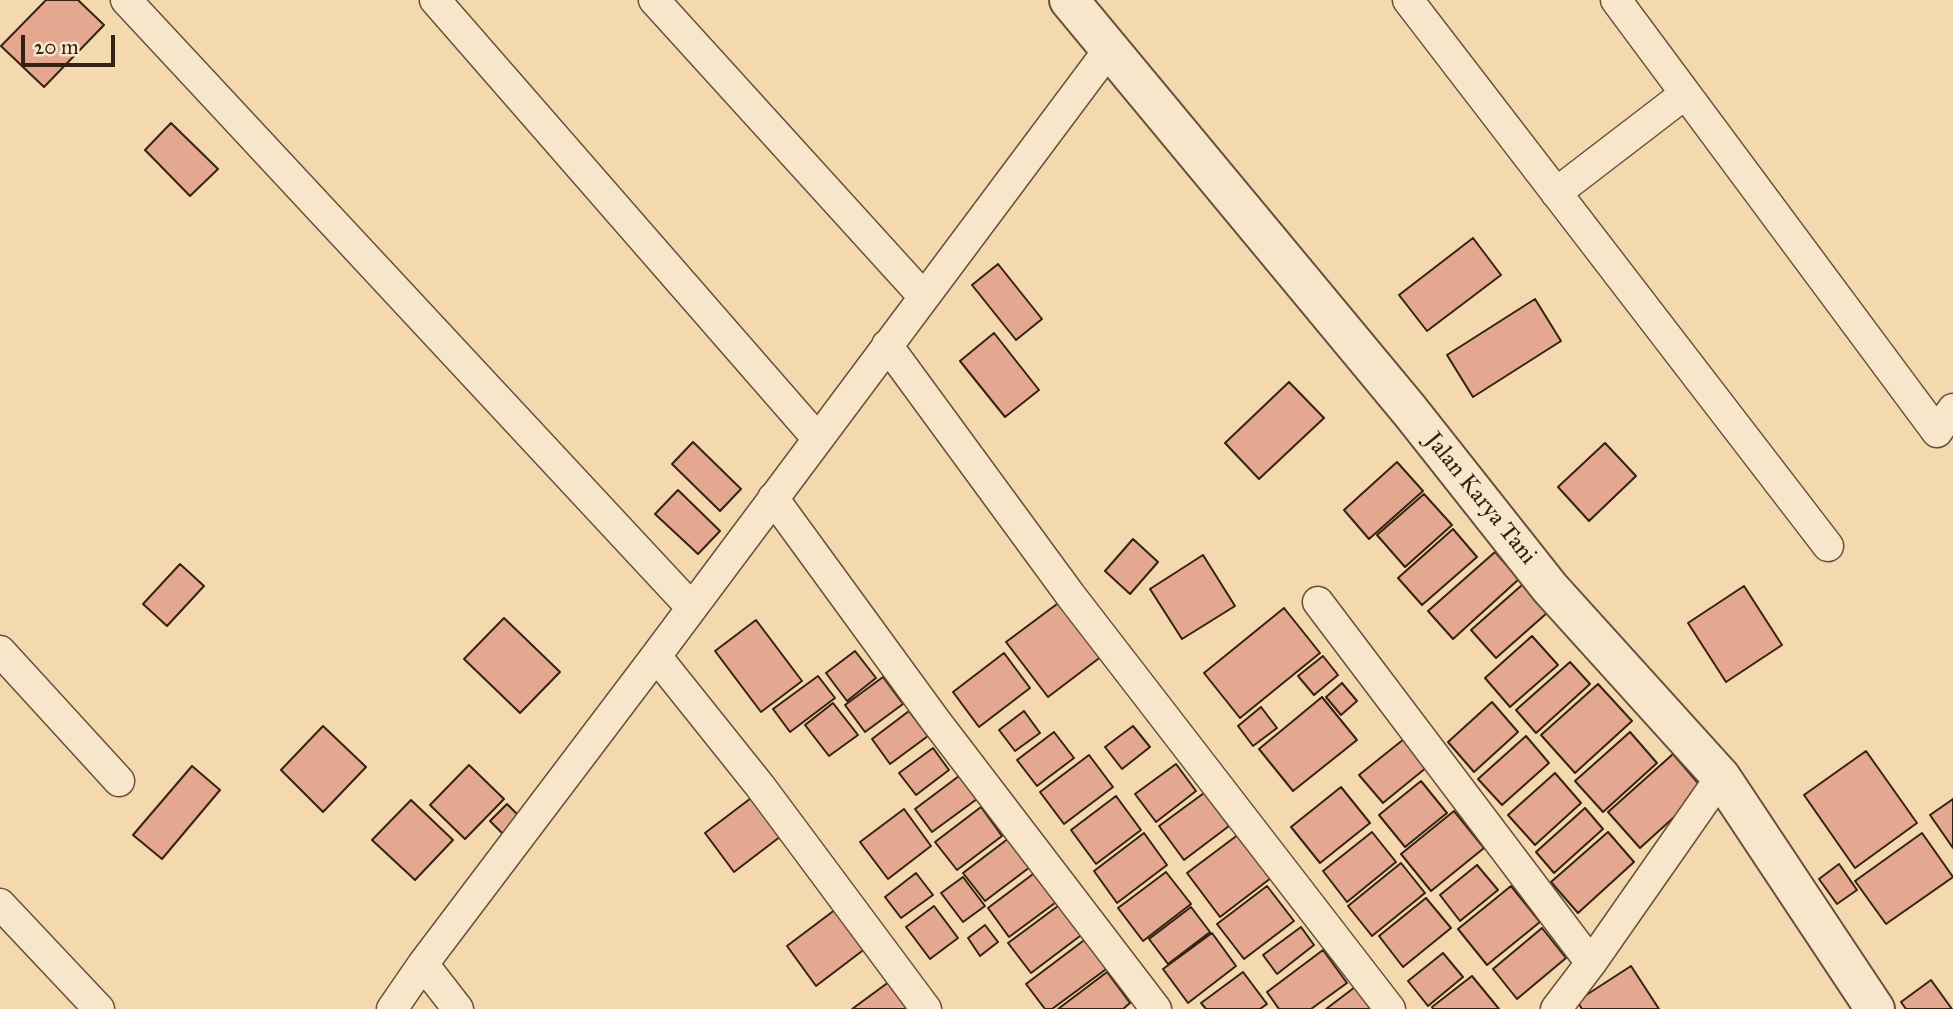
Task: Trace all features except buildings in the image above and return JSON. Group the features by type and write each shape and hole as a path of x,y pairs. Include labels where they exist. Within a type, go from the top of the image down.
{"street":[{"path":"126,0 692,608"},
{"path":"435,0 817,438"},
{"path":"654,0 923,296"},
{"name":"Jalan Karya Tani","path":"1069,0 1111,47 1410,411 1550,588 1721,776 1875,1009"},
{"path":"1408,0 1828,546"},
{"path":"1616,0 1937,432 1953,409"},
{"path":"392,1009 423,964 1111,47"},
{"path":"1556,193 1685,94"},
{"path":"887,345 1071,596 1390,1009"},
{"path":"773,498 935,720 1156,1009"},
{"path":"1318,601 1591,963"},
{"path":"0,651 119,782"},
{"path":"656,656 760,786 926,1009"},
{"path":"1556,1009 1721,776"},
{"path":"0,904 99,1009"},
{"path":"423,964 457,1009"}]}
